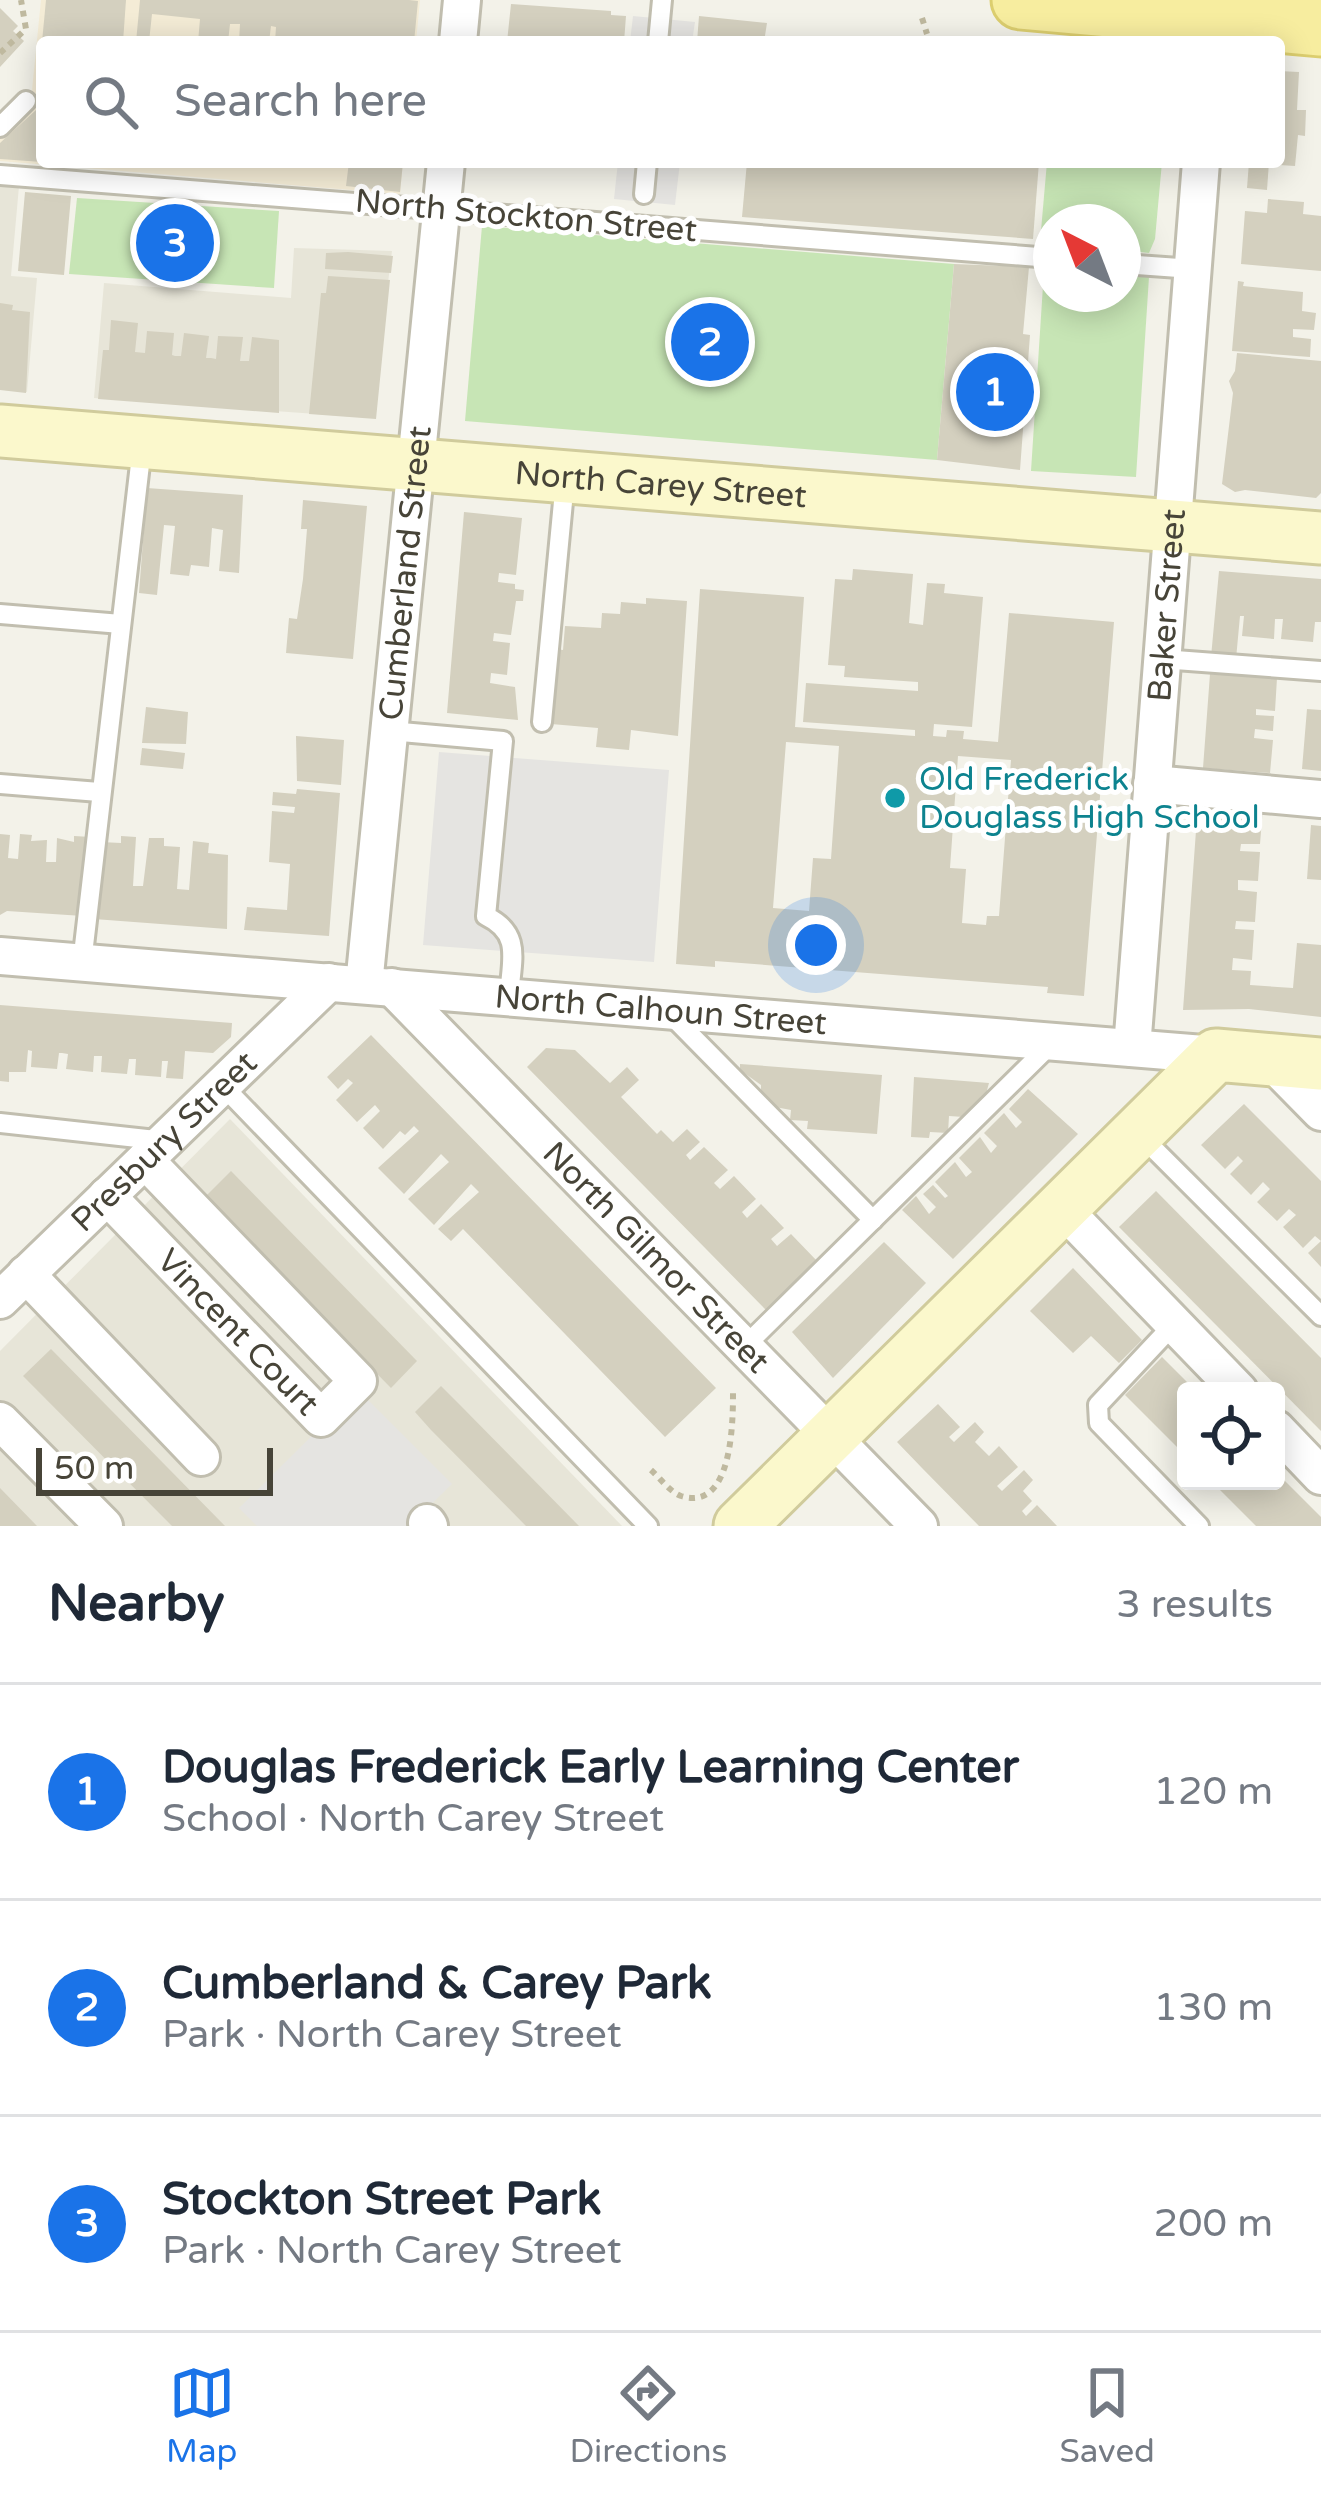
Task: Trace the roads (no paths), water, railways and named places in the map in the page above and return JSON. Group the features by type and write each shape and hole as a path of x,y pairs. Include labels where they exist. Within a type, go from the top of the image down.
{"main road":[{"path":"1022,0 1321,27"}],"street":[{"path":"459,36 462,0"},
{"name":"Cumberland Street","path":"362,985 445,168"},
{"name":"Baker Street","path":"1132,1048 1201,168"},
{"name":"North Carey Street","path":"0,430 1321,538"},
{"path":"1152,784 1321,799"},
{"name":"North Calhoun Street","path":"0,956 1321,1064"},
{"name":"Presbury Street","path":"0,1300 222,1085 362,985"},
{"name":"North Gilmor Street","path":"362,985 744,1347 919,1526"},
{"path":"740,1526 1216,1055"},
{"path":"1269,1059 1321,1112"},
{"name":"Vincent Court","path":"107,1196 321,1418 358,1381 155,1150"},
{"path":"1062,1208 1230,1382"},
{"path":"26,1274 201,1457"},
{"path":"0,1421 104,1526"},
{"path":"1285,1439 1321,1476"}],"lane":[{"path":"659,36 662,0"},
{"path":"0,127 26,101"},
{"path":"644,194 646,168"},
{"name":"North Stockton Street","path":"0,175 1033,257"},
{"path":"1141,265 1193,269"},
{"path":"82,964 142,442"},
{"path":"542,722 565,476"},
{"path":"0,614 121,624"},
{"path":"1162,659 1321,671"},
{"path":"390,730 503,741 486,916 502,924 512,938 509,997"},
{"path":"0,784 99,791"},
{"path":"667,1010 873,1220"},
{"path":"744,1347 1053,1041"},
{"path":"222,1085 649,1526"},
{"path":"3,1126 155,1150"},
{"path":"1138,1133 1321,1316"},
{"path":"1174,1324 1098,1405 1096,1414 1099,1423 1199,1526"}],"place":[{"name":"Stockton Street Park","path":"175,243"},
{"name":"Cumberland & Carey Park","path":"710,342"},
{"name":"Douglas Frederick Early Learning Center","path":"995,392"},
{"name":"Old Frederick Douglass High School","path":"895,798"}]}
